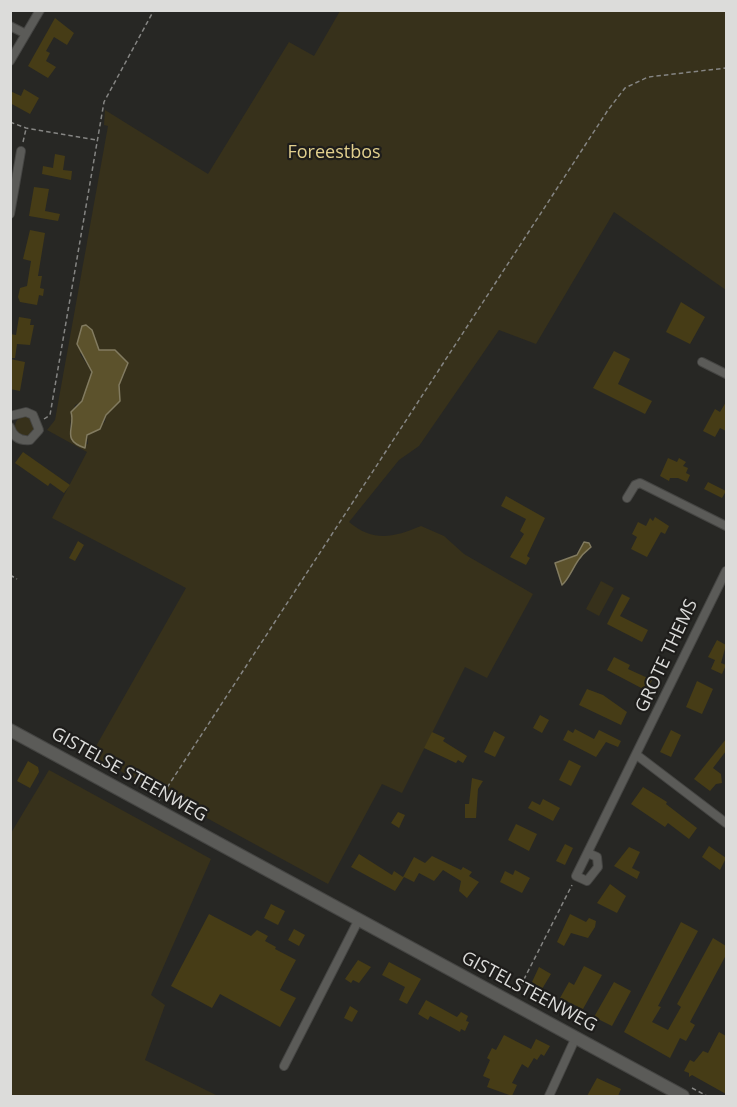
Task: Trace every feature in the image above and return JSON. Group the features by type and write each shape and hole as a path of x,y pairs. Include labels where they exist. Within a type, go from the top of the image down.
{"main road":[{"name":"GISTELSE STEENWEG","path":"10,730 230,851"},
{"name":"GISTELSTEENWEG","path":"230,851 683,1096"}],"street":[{"path":"10,61 40,10"},
{"path":"10,26 26,34"},
{"path":"10,214 21,151"},
{"path":"702,362 726,374"},
{"path":"10,416 26,412 33,415 39,430 30,440 17,438 10,427"},
{"path":"627,498 634,485 640,483 726,526"},
{"name":"GROTE THEMS","path":"576,876 638,756 726,571"},
{"path":"638,756 726,823"},
{"path":"576,876 587,881 593,877 598,867 597,857 588,853"},
{"path":"284,1066 358,921"},
{"path":"549,1096 576,1037"}],"path":[{"path":"38,423 50,415 104,102 154,10"},
{"path":"154,808 608,110 625,88 648,77 726,68 726,76"},
{"path":"10,122 26,128 98,140"},
{"path":"21,151 26,128"},
{"path":"10,575 17,579"},
{"path":"511,1003 576,876"}],"green space":[{"name":"Foreestbos","path":"340,11 726,11 726,290 614,212 536,344 499,330 419,446 399,460 349,522 367,533 384,536 402,533 421,526 444,536 464,554 533,594 487,678 465,667 402,793 382,784 328,884 91,755 186,588 52,518 87,452 47,430 55,420 108,126 104,125 105,110 208,174 289,42 314,56","holes":["95,337 95,345 99,350 115,350 125,373 119,385 120,401 106,415 105,422 87,435 88,444 78,446 71,437 71,422 75,405 82,402 92,372 80,354"]},
{"path":"25,416 32,419 35,426 32,433 25,436 18,433 15,426 18,419"},
{"path":"601,581 614,588 599,616 586,609"},
{"path":"49,770 211,859 151,995 165,1005 145,1060 218,1096 11,1096 11,833"}],"shaded area":[{"path":"86,325 92,330 99,350 115,350 128,363 119,385 120,401 106,415 100,429 87,435 85,448 73,441 70,433 71,412 82,401 92,372 77,344 82,326"},
{"path":"584,542 589,543 591,547 581,556 562,585 555,563 577,555"}],"building":[{"path":"55,18 74,33 67,45 54,37 46,51 50,53 46,61 56,67 48,78 28,66"},
{"path":"24,89 39,98 30,114 10,103 10,91 21,96"},
{"path":"55,154 65,156 63,170 72,171 71,180 42,174 43,166 53,168"},
{"path":"34,187 49,189 45,211 60,214 58,221 29,216"},
{"path":"30,230 45,233 38,276 42,276 40,288 44,289 43,296 39,295 37,305 20,302 18,297 20,288 27,286 31,261 23,259"},
{"path":"681,302 705,317 690,344 666,332"},
{"path":"19,317 31,319 30,325 34,325 30,345 17,344 15,358 10,358 10,334 16,335"},
{"path":"614,351 630,359 618,384 652,401 645,414 593,388"},
{"path":"10,359 25,362 20,391 10,389"},
{"path":"726,402 726,431 720,428 715,437 703,431 715,409 720,412"},
{"path":"23,452 70,485 64,493 50,483 48,486 15,463"},
{"path":"668,458 677,462 679,458 686,462 683,466 688,468 686,473 690,475 687,482 678,478 670,478 669,481 660,476"},
{"path":"708,482 726,491 722,498 704,489"},
{"path":"506,496 545,518 527,556 530,558 526,565 510,557 524,534 520,531 526,519 501,506"},
{"path":"655,517 669,526 665,534 661,532 647,557 631,549 637,537 632,534 638,522 646,526 650,518 653,521"},
{"path":"78,541 84,545 75,561 69,558"},
{"path":"622,594 630,598 620,616 648,630 642,642 607,624"},
{"path":"717,640 726,645 721,663 726,665 722,674 711,669 715,660 708,657"},
{"path":"614,657 630,665 628,669 652,680 647,691 607,670"},
{"path":"697,681 713,689 702,714 686,707"},
{"path":"587,689 603,695 627,712 621,725 579,705"},
{"path":"540,715 549,720 542,733 533,728"},
{"path":"575,729 594,739 599,730 621,741 618,747 606,742 596,757 563,740 568,730 573,733"},
{"path":"671,730 681,735 671,757 660,752"},
{"path":"494,731 505,737 495,757 484,752"},
{"path":"432,732 445,738 443,741 467,756 463,763 458,760 456,763 424,748"},
{"path":"726,739 726,751 713,768 721,774 722,783 716,784 710,791 694,779"},
{"path":"569,760 581,766 571,786 559,780"},
{"path":"28,761 38,767 39,772 30,788 17,781"},
{"path":"472,778 483,781 478,789 476,818 465,818 465,804 469,804"},
{"path":"643,787 667,802 666,804 697,828 689,839 668,823 665,827 631,804"},
{"path":"543,799 560,808 553,821 528,808 532,801 540,805"},
{"path":"398,812 405,815 399,828 391,823"},
{"path":"516,824 537,834 529,851 508,840"},
{"path":"565,844 573,848 565,865 556,861"},
{"path":"709,846 726,858 720,870 702,857"},
{"path":"629,847 640,852 632,868 640,872 637,879 614,866"},
{"path":"359,854 392,875 394,871 403,877 414,857 425,863 432,856 461,870 463,867 472,872 469,876 479,882 467,898 459,891 461,881 443,870 434,881 419,873 414,882 404,877 395,891 351,867"},
{"path":"515,870 530,878 522,893 500,882 505,871 513,875"},
{"path":"610,884 626,896 617,913 597,903"},
{"path":"271,904 285,911 278,925 264,918"},
{"path":"209,914 251,936 257,930 268,936 265,941 276,947 275,949 296,960 280,990 296,998 280,1027 220,994 212,1008 171,986"},
{"path":"570,914 586,922 589,918 596,921 595,927 588,938 571,933 564,946 557,942"},
{"path":"681,922 698,931 658,1006 661,1007 652,1022 668,1030 681,1007 677,1004 713,938 726,946 726,955 690,1022 695,1025 686,1041 680,1038 670,1058 624,1032"},
{"path":"294,929 305,935 299,946 288,940"},
{"path":"358,960 371,967 359,983 353,980 351,983 345,979"},
{"path":"389,962 421,979 407,1004 399,1000 405,987 382,975"},
{"path":"584,966 602,975 583,1009 560,998 569,982 574,985"},
{"path":"539,967 551,974 542,989 532,982"},
{"path":"614,982 631,991 612,1026 594,1017"},
{"path":"426,1000 457,1017 461,1012 468,1016 466,1021 469,1022 465,1031 461,1029 460,1032 430,1016 428,1020 418,1014"},
{"path":"350,1006 358,1011 352,1022 344,1018"},
{"path":"719,1032 726,1036 726,1094 692,1075 689,1077 689,1073 684,1071 690,1060 694,1062 703,1051 708,1053"},
{"path":"504,1035 531,1049 536,1039 550,1046 544,1056 541,1054 537,1060 534,1058 528,1068 522,1064 512,1083 517,1085 512,1096 487,1087 490,1079 483,1076 492,1048 496,1050"},
{"path":"597,1078 621,1089 618,1096 587,1096"}]}
